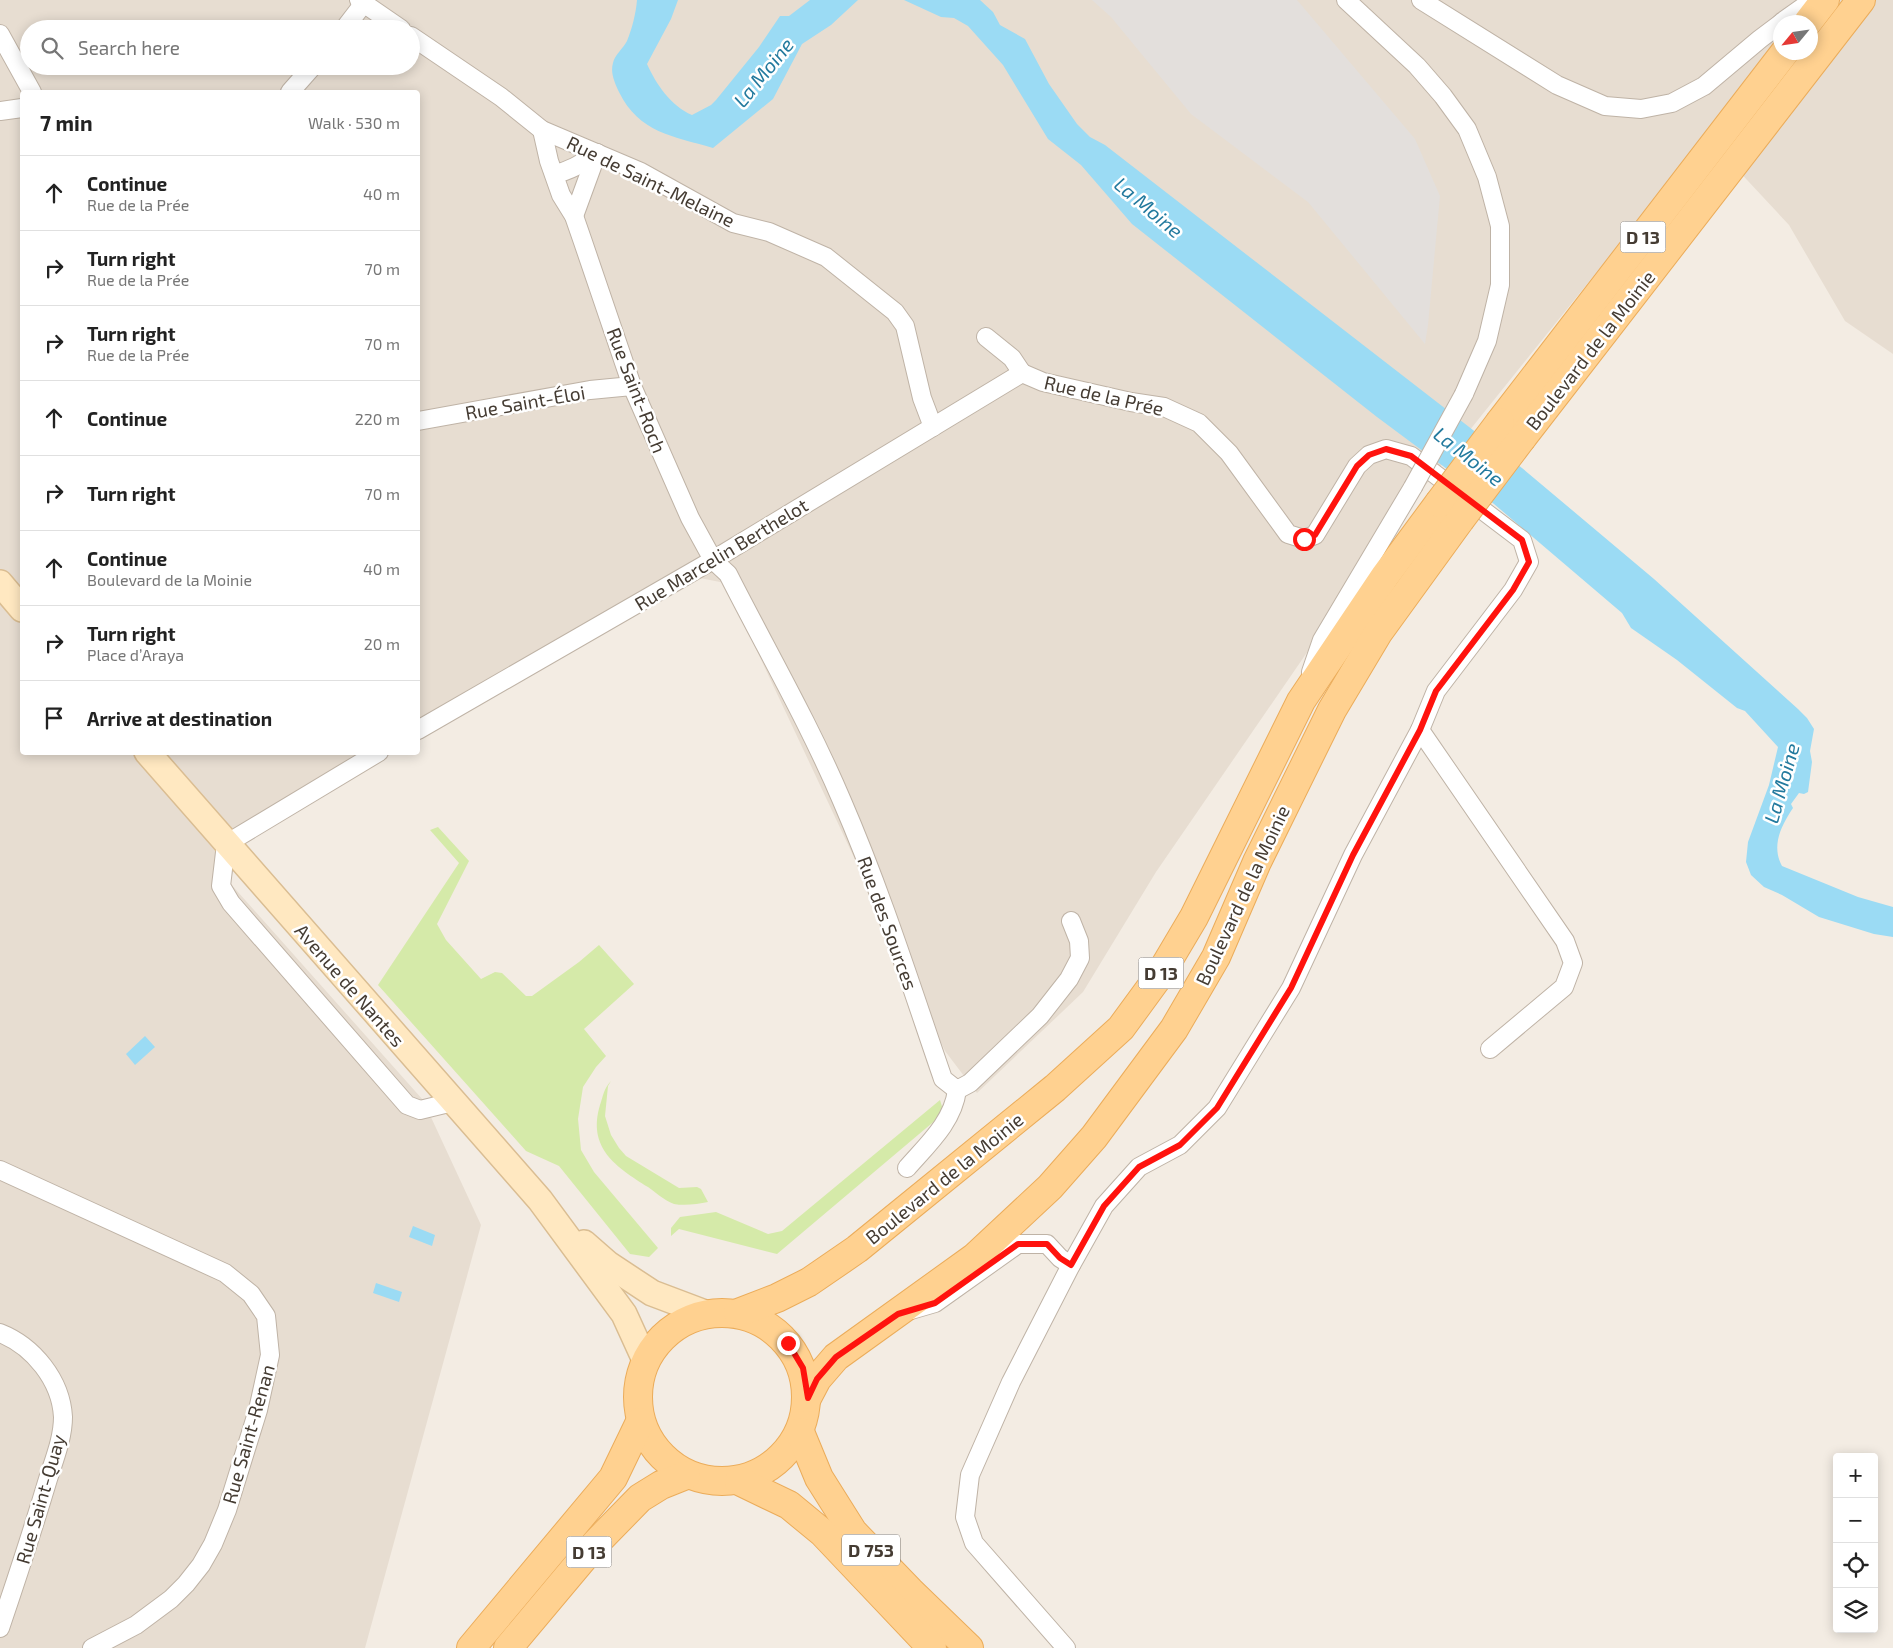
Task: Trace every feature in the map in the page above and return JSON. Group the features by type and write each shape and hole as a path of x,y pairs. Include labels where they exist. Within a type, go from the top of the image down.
{"main road":[{"path":"1813,15 1825,0"},
{"name":"Boulevard de la Moinie","path":"808,1398 817,1379 836,1357 975,1257 1050,1187 1094,1137 1174,1029 1216,956 1257,862 1300,771 1332,710 1378,634 1522,438 1860,0"},
{"name":"Boulevard de la Moinie","path":"738,1313 777,1298 809,1282 857,1249 1054,1088 1121,1028 1159,976 1194,917 1301,701 1385,576 1500,422 1779,60"},
{"path":"0,582 20,607"},
{"name":"Avenue de Nantes","path":"150,755 554,1217 624,1314 645,1360"},
{"name":"Avenue de Nantes","path":"554,1217 608,1264 652,1293 705,1313"},
{"path":"705,1313 738,1313 766,1324 788,1343 803,1368 808,1398 800,1432 784,1452 765,1468 739,1481 707,1481 686,1474 657,1453 640,1422 638,1400 640,1377 645,1360 658,1342 685,1323 705,1313"},
{"name":"D 13","path":"471,1648 613,1478 640,1422"},
{"name":"D 753","path":"800,1432 819,1478 853,1532 969,1648"},
{"name":"D 13","path":"508,1648 596,1543 640,1498 686,1474"},
{"name":"D 753","path":"739,1481 789,1505 823,1533 932,1648"}],"street":[{"path":"1301,701 1322,640 1413,487 1464,394 1487,341 1500,285 1500,226 1486,177 1467,129 1443,96 1417,66 1346,0"},
{"path":"1420,0 1557,85 1605,106 1641,109 1672,103 1704,86 1773,29"},
{"path":"1792,15 1813,0"},
{"path":"350,20 362,2 388,20"},
{"path":"0,34 5,58 30,90"},
{"name":"Rue de Saint-Melaine","path":"420,42 501,97 542,130 641,172 734,222 769,232 826,257 895,312 905,326 922,398 933,427"},
{"path":"292,90 305,75"},
{"path":"0,111 20,108"},
{"name":"Rue Saint-Roch","path":"542,130 549,161 561,195 574,216 632,386 690,518 713,560"},
{"path":"554,174 576,168 597,153"},
{"path":"574,216 597,153"},
{"path":"986,337 1012,358 1022,373"},
{"name":"Rue Marcelin Berthelot","path":"420,729 713,560 1022,373"},
{"name":"Rue de la Prée","path":"1022,373 1043,382 1131,402 1164,407 1199,423 1229,453 1288,534 1296,537 1304,539 1315,535 1357,466 1369,455 1386,449 1411,456 1522,540 1529,562 1513,590 1436,691 1420,730"},
{"name":"Rue Saint-Éloi","path":"420,422 590,390 632,386"},
{"name":"Rue des Sources","path":"713,560 728,574 818,749 842,800 888,919 943,1079 957,1090"},
{"path":"1066,1648 974,1544 964,1517 970,1475 1011,1382 1071,1265 1104,1206 1139,1167 1180,1145 1217,1108 1291,988 1353,855 1420,730 1565,941 1573,963 1564,987 1490,1049"},
{"path":"374,755 226,844 222,886 231,903 407,1104 420,1110 452,1102"},
{"path":"907,1168 945,1123 955,1104 957,1090 970,1083 1040,1016 1069,979 1080,958 1078,941 1071,921"},
{"name":"Rue Saint-Renan","path":"0,1170 225,1273 250,1294 266,1316 270,1355 266,1380 227,1510 214,1544 201,1565 171,1599 136,1625 92,1648"},
{"path":"898,1314 935,1303 1018,1244 1047,1244 1060,1258 1071,1265"},
{"name":"Rue Saint-Quay","path":"0,1333 10,1337 43,1364 58,1397 63,1417 60,1440 33,1531 0,1628"}],"shaded area":[{"path":"0,0 1893,0 1893,354 1845,321 1789,225 1706,136 1400,517 1156,872 1083,992 977,1093 945,1051 725,583 695,577 420,737 420,90 20,90 20,755 390,755 247,837 229,882 423,1100 481,1225 365,1648 0,1648"},
{"path":"1092,0 1297,0 1415,139 1440,196 1425,344 1308,202 1191,114 1111,17"}],"green space":[{"path":"438,827 469,861 437,924 446,940 481,979 495,972 502,973 526,996 532,996 599,945 634,984 584,1029 606,1056 583,1087 578,1119 581,1150 594,1172 658,1248 649,1257 630,1254 559,1166 526,1151 378,985 459,863 430,830"},
{"path":"611,1081 608,1086 605,1116 611,1135 619,1148 626,1156 679,1188 697,1187 701,1189 708,1202 687,1205 671,1203 625,1172 607,1155 601,1145 597,1120 604,1092"},
{"path":"940,1100 944,1113 777,1254 679,1229 671,1236 671,1228 680,1217 716,1212 768,1234 782,1231"}],"water":[{"name":"La Moine","path":"637,0 678,0 671,19 647,64 665,94 677,106 692,115 711,105 716,100 759,47 780,16 789,16 810,0 858,0 831,25 802,44 773,99 713,148 671,136 647,125 627,106 619,92 613,78 612,67 615,57 629,36 635,16"},
{"name":"La Moine","path":"904,0 980,0 993,12 1000,25 1025,39 1049,84 1077,124 1090,137 1105,145 1522,468 1654,579 1798,709 1814,729 1810,751 1812,762 1808,792 1804,794 1799,793 1791,804 1793,808 1781,829 1777,844 1779,859 1782,866 1858,897 1893,907 1893,937 1874,934 1819,917 1782,895 1764,887 1751,875 1746,862 1748,842 1769,785 1778,747 1745,711 1737,708 1677,660 1631,628 1622,613 1494,504 1377,417 1132,224 1081,165 1048,139 1003,65 968,26 954,18 941,17"},
{"path":"145,1036 155,1047 135,1065 126,1054"},
{"path":"413,1226 435,1235 432,1246 409,1237"},
{"path":"376,1283 402,1292 399,1302 373,1293"}],"route":[{"path":"788,1343 803,1368 808,1398 817,1379 836,1357 853,1344 898,1314 935,1303 1018,1244 1047,1244 1060,1258 1071,1265 1104,1206 1139,1167 1180,1145 1217,1108 1291,988 1353,855 1420,730 1436,691 1513,590 1529,562 1522,540 1411,456 1386,449 1369,455 1357,466 1315,535 1304,539"}]}
